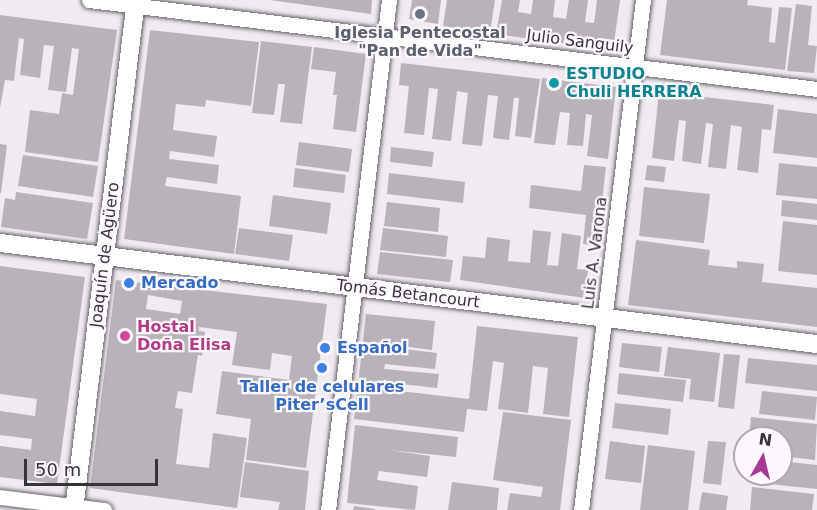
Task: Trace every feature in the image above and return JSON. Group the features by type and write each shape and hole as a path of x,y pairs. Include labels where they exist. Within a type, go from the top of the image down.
{"street":[{"name":"Julio Sanguily","path":"89,0 135,3 817,89"},
{"path":"328,510 389,0"},
{"name":"Luis A. Varona","path":"581,510 644,0"},
{"name":"Joaquín de Agüero","path":"74,508 135,3"},
{"name":"Tomás Betancourt","path":"0,243 817,344"},
{"path":"0,497 104,510"}],"building":[{"path":"270,0 372,0 371,14"},
{"path":"412,0 441,0 438,24 409,19"},
{"path":"447,0 495,0 490,33 443,26"},
{"path":"502,0 520,0 518,12 531,14 533,0 555,0 553,17 566,19 569,0 588,0 585,22 594,23 597,0 620,0 613,50 496,34"},
{"path":"667,0 748,0 747,5 772,8 769,42 775,43 779,7 792,8 785,70 660,55"},
{"path":"796,4 812,6 808,45 817,46 814,73 787,71"},
{"path":"0,15 117,30 98,162 25,152 30,110 59,114 62,93 73,95 79,49 72,48 66,92 48,90 54,46 44,45 40,78 20,75 24,39 19,38 14,81 5,80 0,108"},
{"path":"150,30 259,42 251,106 206,100 205,107 176,104 173,130 217,136 214,157 170,151 169,159 219,165 217,184 167,177 165,186 241,196 234,254 124,239"},
{"path":"261,41 312,47 302,124 280,122 285,84 278,84 274,115 252,113"},
{"path":"314,47 366,54 356,132 333,129 337,95 333,95 336,72 311,69"},
{"path":"401,63 540,79 531,138 515,136 519,98 514,98 509,140 493,138 498,96 488,95 482,146 462,144 468,93 457,91 451,141 432,139 438,89 429,88 424,135 404,133 409,86 399,85"},
{"path":"542,78 616,87 608,159 587,156 592,115 586,114 583,146 567,145 570,113 560,112 555,145 534,143"},
{"path":"659,92 774,105 771,130 762,129 758,173 737,170 742,127 731,125 726,169 708,167 713,124 706,123 701,164 682,161 686,121 679,120 674,161 652,158"},
{"path":"778,109 817,114 817,158 773,153"},
{"path":"299,142 352,149 349,172 296,165"},
{"path":"0,144 7,145 1,193 0,193"},
{"path":"391,147 434,152 432,167 390,162"},
{"path":"23,155 98,166 93,197 18,186"},
{"path":"779,163 817,167 817,199 776,195"},
{"path":"584,165 606,167 597,246 583,244 586,215 529,208 531,185 581,191"},
{"path":"647,165 666,167 664,182 645,180"},
{"path":"295,168 346,175 344,193 293,187"},
{"path":"389,173 465,182 463,203 387,194"},
{"path":"644,187 710,194 704,243 639,236"},
{"path":"16,192 93,203 87,239 1,227 5,198 15,200"},
{"path":"273,195 331,203 327,234 269,226"},
{"path":"782,200 817,204 817,220 781,216"},
{"path":"387,202 440,208 438,232 384,226"},
{"path":"783,221 817,225 817,275 778,271"},
{"path":"239,228 293,235 289,261 235,254"},
{"path":"383,228 448,236 446,257 380,250"},
{"path":"533,230 551,232 547,265 558,266 562,233 581,236 577,269 588,270 585,298 460,280 463,256 485,258 487,237 510,240 508,261 530,263"},
{"path":"636,240 710,250 708,265 737,268 737,261 764,264 762,282 817,288 817,327 628,305"},
{"path":"380,252 453,260 450,282 377,274"},
{"path":"0,266 85,277 57,484 0,477 0,446 31,450 32,439 0,435 0,411 35,416 37,399 0,394"},
{"path":"116,280 327,304 306,468 246,460 251,419 216,414 222,371 289,380 292,356 272,353 270,370 232,365 237,332 199,327 199,331 205,332 202,356 198,355 192,393 178,391 175,408 183,409 176,464 209,468 213,433 247,438 237,508 90,488","holes":["148,295 182,301 180,314 146,309"]},
{"path":"366,314 435,321 432,350 387,344 387,347 437,353 435,369 385,364 384,369 439,374 437,388 383,382 382,389 469,399 477,326 578,337 569,417 543,414 548,368 533,366 528,413 498,409 504,363 493,361 487,411 467,409 464,432 354,419"},
{"path":"622,343 662,347 659,372 619,367"},
{"path":"668,347 720,353 714,402 689,399 691,379 664,376"},
{"path":"724,354 740,355 734,409 718,407"},
{"path":"748,358 817,365 817,391 745,383"},
{"path":"619,373 686,380 683,402 617,394"},
{"path":"762,391 817,397 815,420 759,414"},
{"path":"615,403 671,409 668,435 612,428"},
{"path":"503,412 571,420 560,510 507,510 510,493 541,497 543,487 493,480"},
{"path":"751,417 817,424 815,460 793,457 793,426 750,426"},
{"path":"355,425 458,437 456,457 389,450 430,456 427,477 379,471 377,480 418,486 415,510 347,503"},
{"path":"610,441 645,446 641,483 605,479"},
{"path":"708,441 726,442 721,485 703,483"},
{"path":"648,445 695,451 688,510 640,510"},
{"path":"245,462 309,471 305,510 278,510 280,502 240,497"},
{"path":"793,462 817,465 817,489 789,486 793,486"},
{"path":"452,482 499,488 497,510 448,510"},
{"path":"752,487 814,494 812,510 750,510"},
{"path":"702,492 728,496 726,510 699,510"},
{"path":"354,506 375,509 375,510 353,510"}],"place":[{"name":"Iglesia Pentecostal \"Pan de Vida\"","path":"420,14"},
{"name":"ESTUDIO Chuli HERRERA","path":"554,83"},
{"name":"Mercado","path":"129,283"},
{"name":"Hostal Doña Elisa","path":"125,336"},
{"name":"Español","path":"325,348"},
{"name":"Taller de celulares Piter’sCell","path":"322,368"}]}
